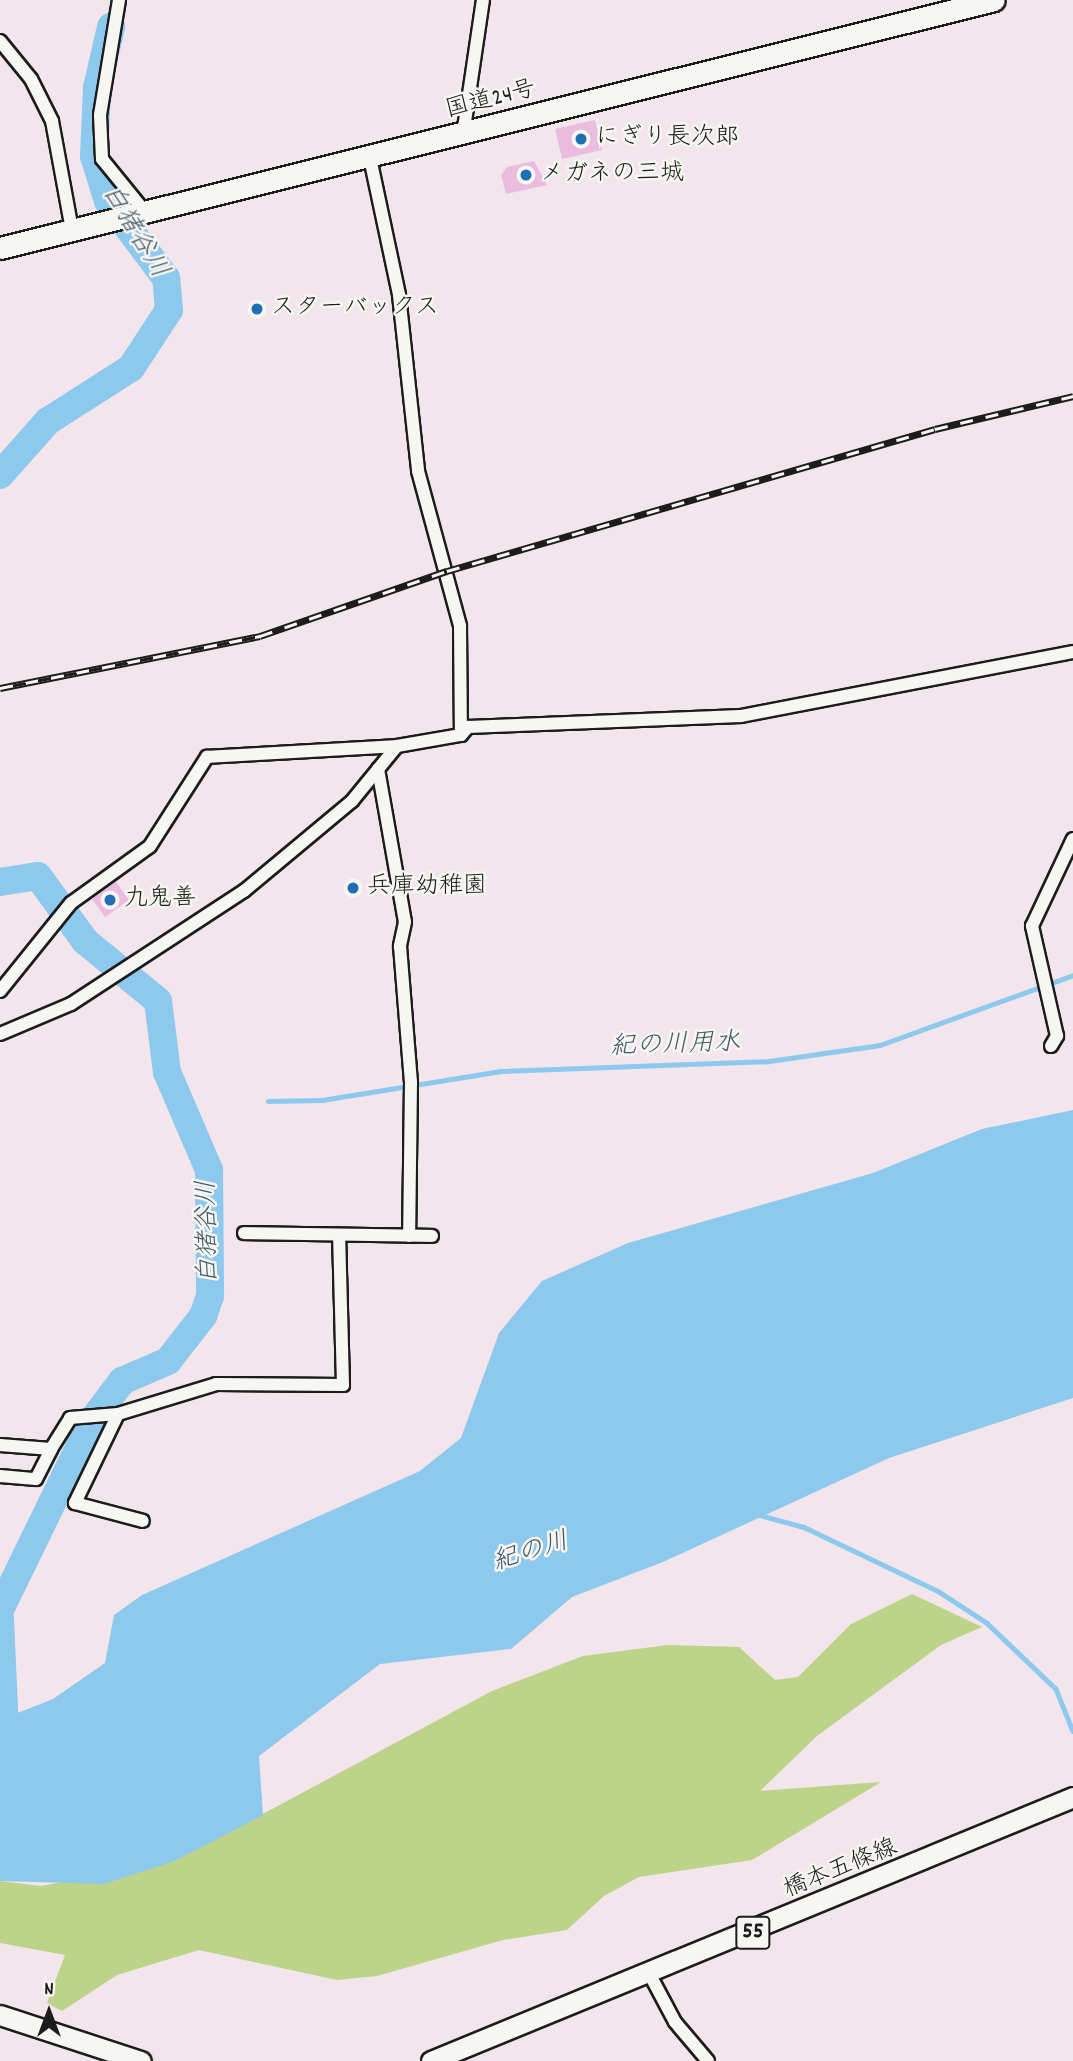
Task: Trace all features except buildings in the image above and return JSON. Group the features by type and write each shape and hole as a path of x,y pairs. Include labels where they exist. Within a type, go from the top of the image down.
{"highway":[{"name":"国道24号","path":"0,248 463,135 994,0"}],"main road":[{"name":"橋本五條線","path":"431,2061 650,1975 1073,1797"},
{"path":"0,2015 141,2061"}],"street":[{"path":"119,0 100,115 102,159 145,212"},
{"path":"463,135 483,0"},
{"path":"0,41 31,79 52,121 72,230"},
{"path":"370,158 399,296 418,471 460,626 461,735"},
{"path":"0,991 67,908 150,846 207,757 397,746 461,735 468,727 741,716 1073,652"},
{"path":"0,1034 71,1004 244,891 327,824 397,746"},
{"path":"378,769 405,922 400,946 411,1086 409,1236"},
{"path":"1051,1046 1057,1036 1042,983 1032,926 1073,839"},
{"path":"244,1233 432,1236"},
{"path":"0,1476 36,1479 69,1418 118,1414 215,1384 343,1385 339,1235"},
{"path":"118,1414 75,1503 143,1521"},
{"path":"0,1444 51,1449"},
{"path":"650,1975 675,2022 708,2061"}],"green space":[{"path":"912,1594 982,1627 941,1645 817,1736 760,1791 881,1782 752,1860 639,1877 604,1896 567,1930 503,1940 377,1976 337,1980 199,1950 117,1975 62,2011 47,2003 65,1955 0,1943 0,1881 41,1886 175,1861 492,1691 583,1656 668,1645 739,1647 775,1680 798,1677 851,1624"}],"water":[{"name":"紀の川","path":"1073,1110 1073,1398 889,1458 663,1562 572,1597 511,1649 380,1664 259,1756 263,1815 175,1861 104,1884 0,1881 0,1720 53,1699 105,1663 114,1615 142,1595 420,1471 461,1438 499,1333 542,1281 628,1243 873,1173 982,1129"}],"waterway":[{"name":"白猪谷川","path":"0,475 48,421 131,368 169,310 166,278 108,201 94,156 97,88 111,27"},
{"name":"白猪谷川","path":"0,882 38,876 85,941 158,1001 167,1072 209,1170 210,1296 203,1316 168,1361 122,1381 92,1421 0,1610"},
{"name":"紀の川用水","path":"268,1101 322,1100 501,1071 769,1061 880,1045 1073,975"},
{"path":"756,1514 804,1527 938,1591 987,1623 1056,1689 1073,1731"},
{"name":"白猪谷川","path":"0,1618 6,1756"}],"railway":[{"path":"0,688 260,636 447,571 935,429 1073,396"}],"place":[{"name":"にぎり長次郎","path":"581,139"},
{"name":"メガネの三城","path":"526,175"},
{"name":"スターバックス","path":"257,309"},
{"name":"兵庫幼稚園","path":"353,888"},
{"name":"九鬼善","path":"110,900"}]}
